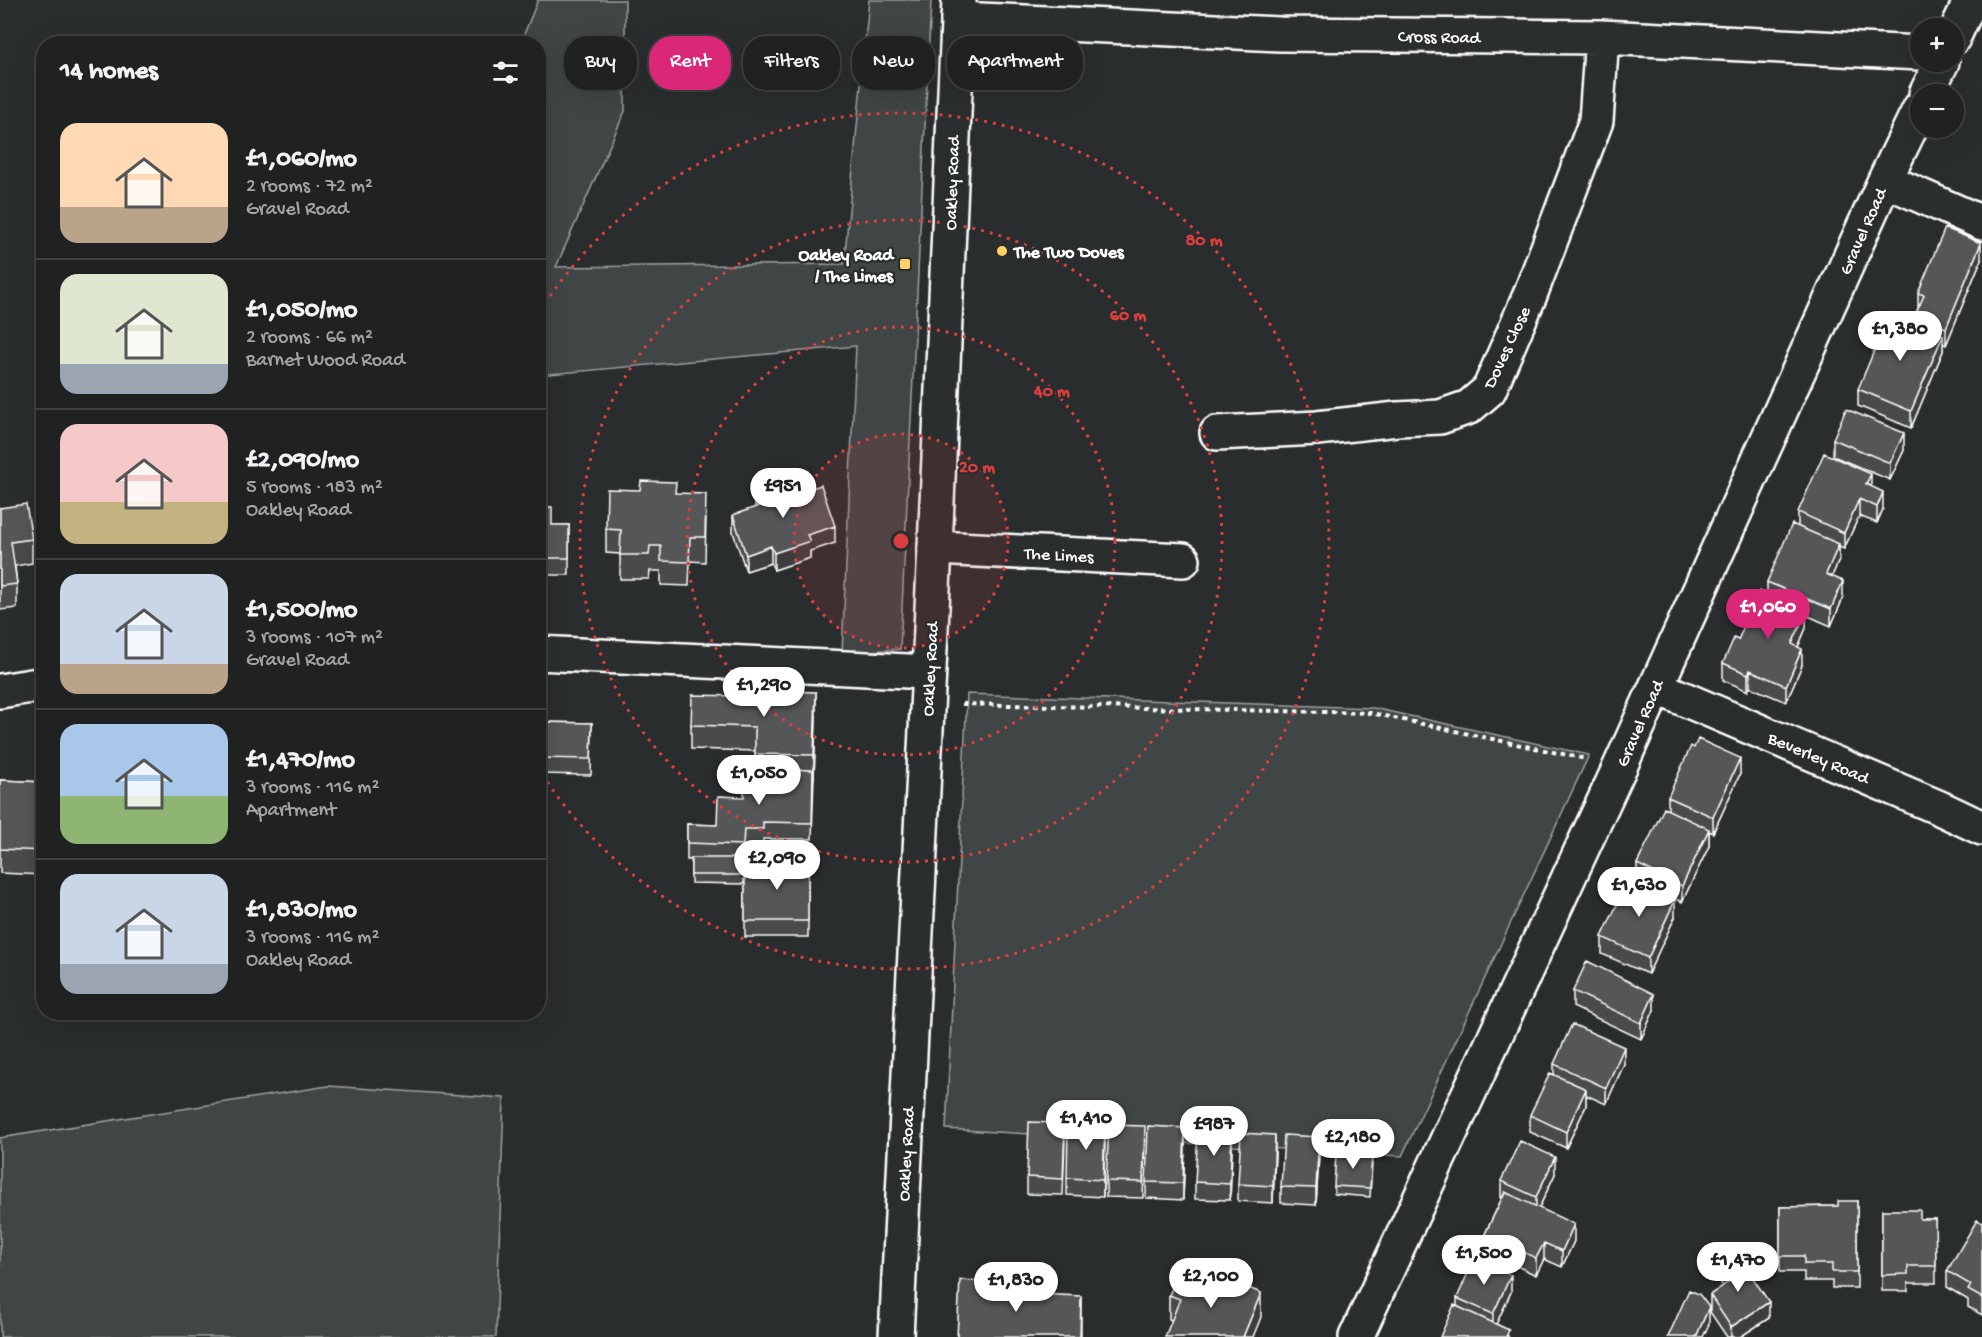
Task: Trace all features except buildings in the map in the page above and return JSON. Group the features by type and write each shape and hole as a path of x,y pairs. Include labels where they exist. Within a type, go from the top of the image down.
{"street":[{"path":"1962,18 1971,0"},
{"name":"Cross Road","path":"958,9 1280,34 1602,38 1910,53"},
{"name":"Oakley Road","path":"897,1337 958,9"},
{"name":"Doves Close","path":"1217,433 1317,428 1396,419 1440,417 1469,407 1489,390 1530,295 1596,121 1602,38"},
{"name":"Gravel Road","path":"1356,1337 1618,771 1910,129"},
{"path":"1885,180 1982,223"},
{"name":"The Limes","path":"935,548 1183,560"},
{"path":"546,654 928,688"},
{"path":"0,691 36,685"},
{"name":"Beverley Road","path":"1656,687 1982,828"}],"path":[{"path":"928,688 1371,713 1583,758 1618,771"}],"shaded area":[{"path":"538,0 625,0 625,36 564,36 564,90 625,90 625,111 556,267 844,264 860,90 927,90 900,649 842,653 856,346 546,374 546,36 523,36"},
{"path":"869,0 931,0 929,36 866,36"},
{"path":"967,694 1373,708 1589,755 1402,1156 946,1129"},
{"path":"328,1086 504,1098 496,1337 0,1337 0,1138"}],"place":[{"name":"The Two Doves","path":"1002,251"},
{"name":"Oakley Road / The Limes","path":"905,264"}]}
